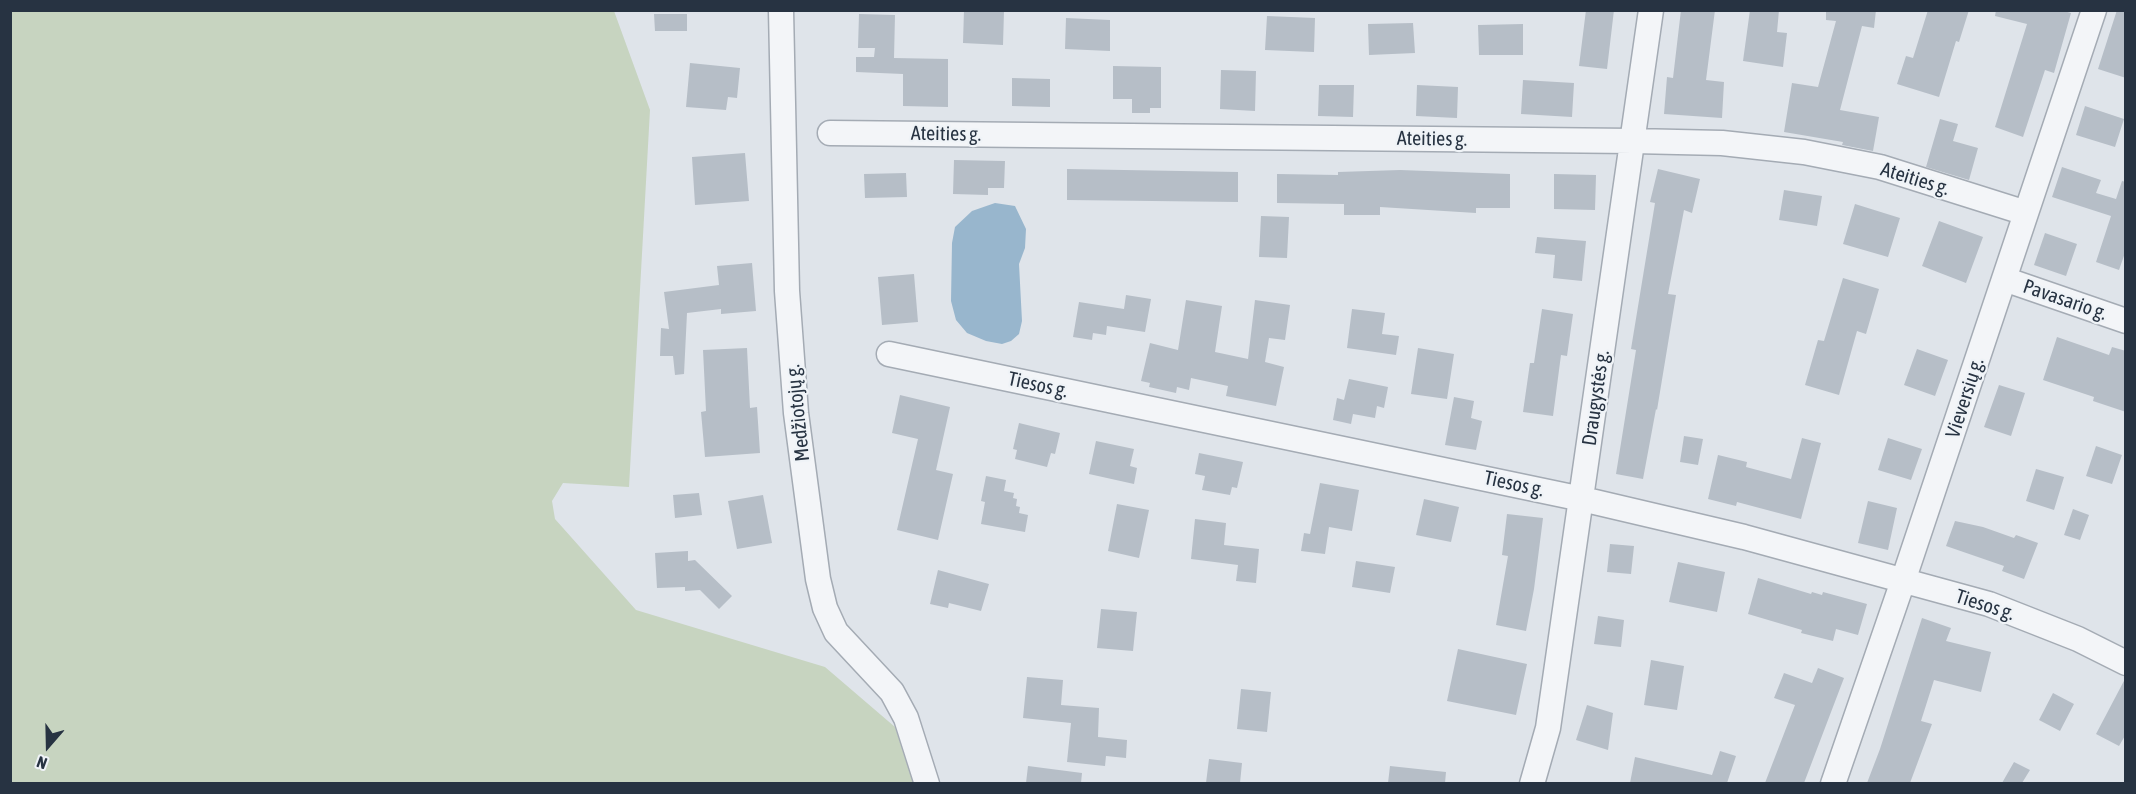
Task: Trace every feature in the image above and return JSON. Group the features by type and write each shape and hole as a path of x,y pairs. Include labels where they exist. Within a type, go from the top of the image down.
{"street":[{"name":"Medžiotojų g.","path":"781,10 787,291 796,413 818,579 825,608 836,632 892,692 906,718 927,783"},
{"name":"Draugystės g.","path":"1532,783 1548,728 1651,10"},
{"name":"Vieversių g.","path":"1833,783 1904,581 2094,10"},
{"name":"Ateities g.","path":"830,133 1722,143 1804,152 1880,167 2026,213"},
{"name":"Pavasario g.","path":"2004,279 2126,321"},
{"name":"Tiesos g.","path":"889,354 1582,499 1744,537 1989,604 2078,639 2126,663"}],"green space":[{"path":"10,11 614,11 650,110 629,487 563,483 552,501 555,519 636,610 825,667 895,727 913,783 11,783"}],"water":[{"path":"995,203 1015,206 1026,229 1025,248 1019,264 1022,321 1019,334 1011,341 1002,344 986,341 967,333 956,320 951,301 952,243 955,227 972,211"}],"building":[{"path":"964,10 1004,11 1003,45 963,43"},
{"path":"1586,10 1614,10 1607,69 1579,66"},
{"path":"1681,10 1715,10 1706,80 1724,82 1722,118 1664,114 1667,77 1673,78"},
{"path":"1750,10 1779,10 1777,32 1787,33 1783,67 1743,61"},
{"path":"1826,10 1876,10 1874,28 1862,26 1840,110 1879,117 1873,151 1842,145 1843,142 1784,132 1792,83 1818,87 1836,21 1826,20"},
{"path":"1928,10 1969,10 1959,42 1956,41 1939,97 1897,84 1906,56 1913,58"},
{"path":"1996,10 2060,10 2071,13 2054,73 2045,70 2023,137 1995,127 2027,24 1995,16"},
{"path":"2117,10 2126,10 2126,78 2098,69"},
{"path":"654,14 687,14 687,31 655,31"},
{"path":"859,14 895,15 894,58 948,59 948,107 903,106 903,74 856,72 856,57 874,57 875,48 858,48"},
{"path":"1267,16 1315,18 1314,52 1265,50"},
{"path":"1066,18 1110,20 1110,51 1065,49"},
{"path":"1413,23 1415,53 1369,55 1368,24"},
{"path":"1523,24 1523,55 1479,55 1478,25"},
{"path":"690,63 740,68 737,98 728,97 726,110 686,107"},
{"path":"1113,66 1161,67 1161,108 1150,108 1150,113 1132,113 1132,99 1113,99"},
{"path":"1221,70 1256,71 1255,111 1220,109"},
{"path":"1012,78 1050,79 1050,107 1012,106"},
{"path":"1523,80 1574,83 1572,117 1521,114"},
{"path":"1319,85 1354,85 1353,117 1318,116"},
{"path":"1417,85 1458,87 1457,118 1416,116"},
{"path":"2085,106 2124,119 2115,147 2076,135"},
{"path":"1940,119 1958,124 1953,141 1978,148 1969,180 1926,167"},
{"path":"745,153 749,201 695,205 692,157"},
{"path":"954,160 1005,161 1004,188 988,188 988,195 953,194"},
{"path":"2062,167 2101,180 2096,193 2116,199 2122,181 2126,182 2126,250 2119,270 2096,262 2111,216 2052,197"},
{"path":"1067,169 1238,172 1238,202 1067,200"},
{"path":"1658,169 1700,179 1692,213 1684,210 1668,294 1676,295 1643,479 1616,474 1636,350 1631,349 1655,203 1650,202"},
{"path":"1400,170 1510,174 1510,208 1476,208 1476,213 1380,207 1380,215 1344,215 1344,204 1277,203 1277,174 1338,175 1338,172"},
{"path":"906,173 907,197 865,198 864,174"},
{"path":"1554,174 1596,175 1595,210 1554,209"},
{"path":"1784,190 1822,196 1817,226 1779,220"},
{"path":"1855,204 1900,218 1888,257 1843,244"},
{"path":"1261,216 1289,217 1287,258 1259,257"},
{"path":"1939,221 1983,237 1966,283 1922,266"},
{"path":"2045,233 2077,244 2066,276 2034,265"},
{"path":"1537,237 1586,241 1582,281 1553,278 1555,255 1535,253"},
{"path":"752,263 756,311 721,314 721,309 687,313 684,374 675,375 673,356 660,356 661,328 669,329 664,292 719,285 717,266"},
{"path":"914,274 918,322 882,325 878,277"},
{"path":"1843,278 1879,289 1866,334 1857,331 1839,395 1805,385 1818,340 1824,341"},
{"path":"1126,295 1151,299 1145,332 1107,326 1106,335 1093,333 1092,340 1073,337 1079,302 1124,309"},
{"path":"1186,300 1222,306 1215,352 1248,359 1255,300 1290,305 1285,340 1269,338 1265,362 1284,367 1276,406 1226,396 1228,386 1191,378 1189,390 1177,387 1176,393 1149,387 1150,383 1141,381 1150,343 1178,350"},
{"path":"1352,309 1385,313 1382,334 1399,336 1396,355 1347,348"},
{"path":"1542,309 1573,314 1567,356 1561,355 1553,416 1523,412 1530,363 1534,363"},
{"path":"2057,337 2109,355 2112,347 2126,351 2126,412 2093,401 2094,397 2043,380"},
{"path":"747,348 750,408 757,407 760,453 705,457 701,412 706,411 703,350"},
{"path":"1418,348 1454,354 1447,399 1411,394"},
{"path":"1917,349 1948,360 1935,396 1904,385"},
{"path":"1349,379 1388,387 1384,408 1377,406 1375,418 1353,414 1351,424 1333,420 1337,398 1344,400"},
{"path":"1999,385 2025,393 2011,436 1984,427"},
{"path":"900,395 950,407 936,470 953,474 938,540 897,530 918,439 892,433"},
{"path":"1454,397 1474,401 1471,418 1482,421 1476,450 1445,445"},
{"path":"1019,423 1060,433 1055,454 1051,453 1047,467 1015,459 1017,450 1013,449"},
{"path":"1684,436 1703,439 1698,465 1680,462"},
{"path":"1802,438 1821,443 1801,519 1737,502 1736,506 1708,499 1718,455 1747,462 1746,467 1791,479"},
{"path":"1888,438 1922,449 1911,480 1878,470"},
{"path":"1096,441 1134,449 1130,466 1137,468 1134,484 1089,474"},
{"path":"2096,446 2122,455 2112,484 2086,476"},
{"path":"1199,453 1243,462 1237,488 1232,487 1230,495 1202,490 1205,476 1195,474"},
{"path":"2036,469 2064,477 2054,510 2026,501"},
{"path":"986,476 1006,480 1004,491 1014,493 1013,498 1017,499 1016,506 1020,507 1019,513 1028,515 1025,532 981,524 985,502 981,501"},
{"path":"1320,483 1359,490 1352,531 1329,527 1325,554 1301,551 1304,533 1310,534"},
{"path":"699,493 702,515 675,518 673,495"},
{"path":"763,495 772,543 737,549 728,501"},
{"path":"1424,499 1459,507 1451,542 1416,535"},
{"path":"1868,501 1897,508 1888,550 1858,543"},
{"path":"1117,504 1149,510 1139,558 1108,551"},
{"path":"2073,509 2089,515 2080,540 2064,535"},
{"path":"1507,514 1543,518 1526,631 1496,625 1508,556 1502,555"},
{"path":"1195,519 1226,523 1224,545 1259,549 1256,583 1236,581 1238,565 1191,559"},
{"path":"1955,521 1983,527 2014,538 2016,535 2038,543 2024,579 2002,571 2004,566 1946,546"},
{"path":"1610,544 1634,546 1631,574 1607,572"},
{"path":"688,551 688,561 695,560 732,596 719,609 700,590 685,591 685,587 657,588 655,553"},
{"path":"1356,561 1395,567 1390,593 1352,587"},
{"path":"1678,562 1725,572 1717,612 1669,602"},
{"path":"938,570 989,584 981,611 949,603 948,608 930,604"},
{"path":"1758,578 1811,594 1812,592 1822,595 1823,592 1867,604 1858,635 1836,629 1833,641 1801,633 1802,630 1748,614"},
{"path":"1101,609 1137,612 1133,651 1097,648"},
{"path":"1598,616 1624,620 1621,647 1594,644"},
{"path":"1922,618 1951,628 1946,641 1991,652 1981,692 1934,680 1921,721 1932,724 1910,783 1867,783 1880,749"},
{"path":"1458,649 1527,664 1516,715 1447,701"},
{"path":"1651,660 1684,666 1677,710 1644,705"},
{"path":"1818,668 1844,678 1804,783 1765,783 1795,705 1774,698 1784,673 1812,683"},
{"path":"1027,677 1063,680 1061,705 1099,708 1098,737 1127,740 1126,758 1106,756 1105,766 1067,762 1071,723 1023,718"},
{"path":"2126,677 2126,734 2119,746 2096,734"},
{"path":"1241,689 1271,692 1267,732 1237,729"},
{"path":"2053,693 2074,704 2060,731 2039,720"},
{"path":"1587,705 1613,713 1608,750 1576,740"},
{"path":"1720,751 1736,756 1727,783 1630,783 1635,757 1712,775"},
{"path":"1209,759 1242,763 1240,783 1206,783"},
{"path":"2014,762 2030,770 2022,783 2002,783"},
{"path":"1028,766 1082,773 1081,783 1026,783"},
{"path":"1390,766 1446,772 1445,783 1388,783"}]}
